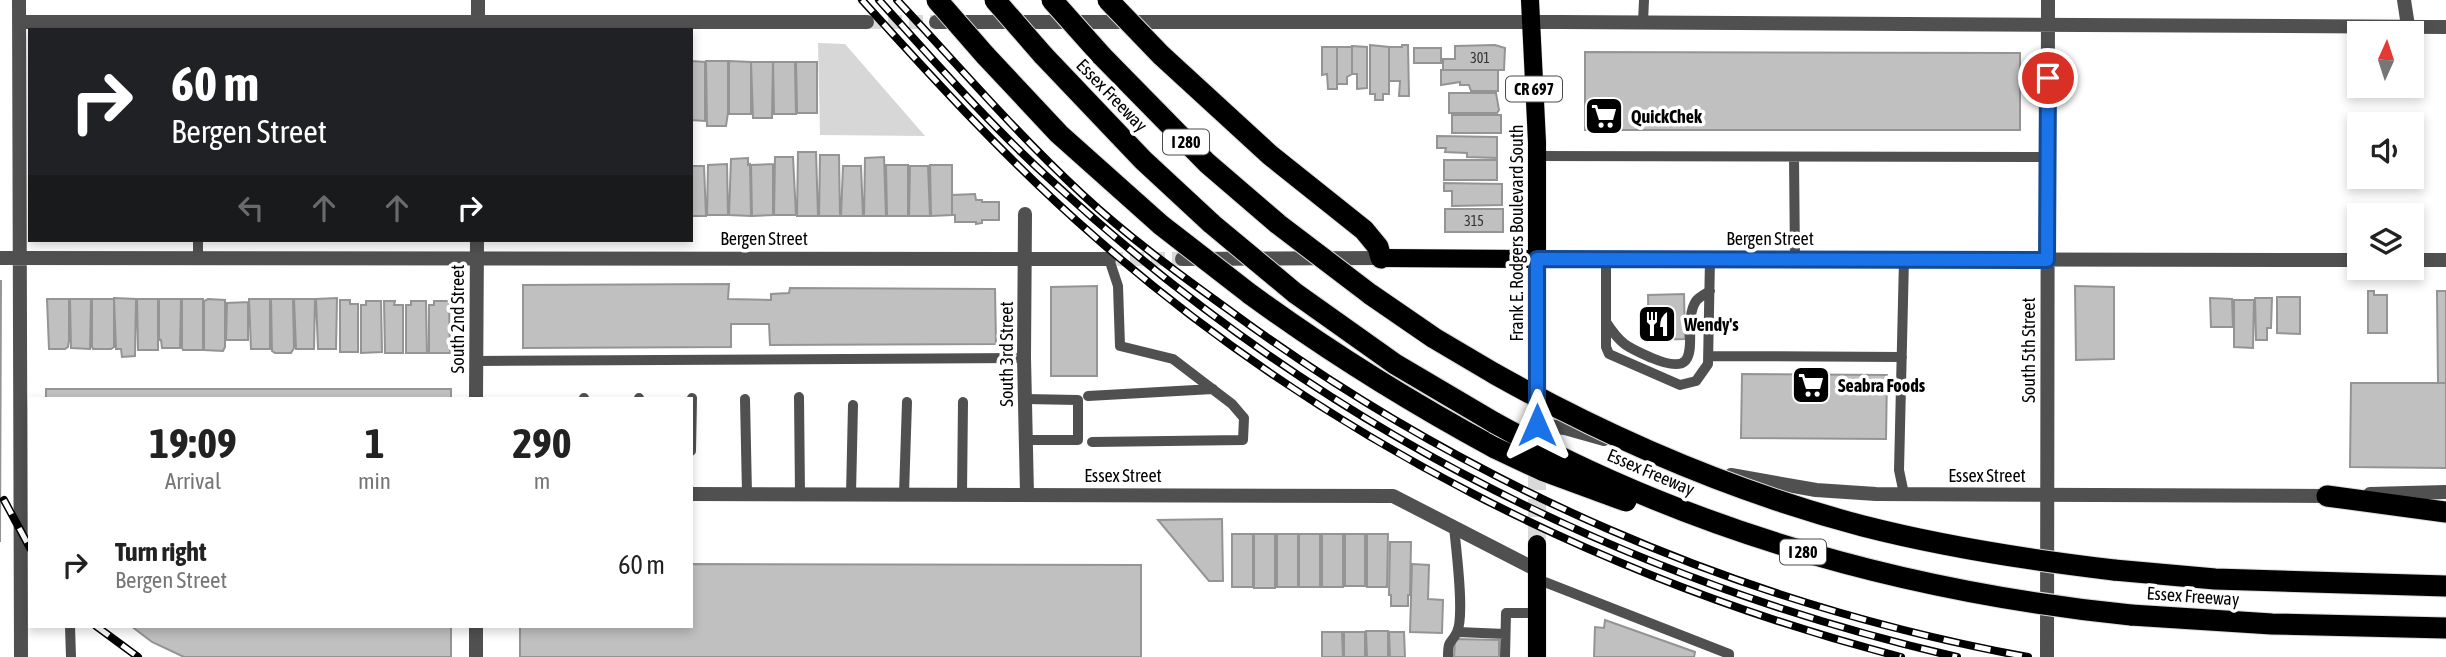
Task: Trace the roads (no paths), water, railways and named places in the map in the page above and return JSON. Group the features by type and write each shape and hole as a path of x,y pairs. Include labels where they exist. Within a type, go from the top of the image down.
{"highway":[{"path":"937,0 1059,134 1161,225 1250,294 1352,365 1495,448 1544,471 1610,495 1748,535"},
{"name":"Essex Freeway","path":"995,0 1135,152 1212,224 1295,293 1395,364 1495,423 1615,483 1748,535 1850,566 1920,583 2024,602 2131,615 2260,623 2446,628"},
{"name":"Essex Freeway","path":"1052,0 1101,55 1207,163 1278,224 1370,294 1434,338 1495,374 1627,442 1728,483 1806,509 1863,526 1970,550 2040,562 2215,579 2446,586"},
{"path":"1108,0 1161,55 1263,148 1370,235 1381,258"},
{"path":"2327,496 2446,512"}],"main road":[{"name":"Frank E. Rodgers Boulevard South","path":"1530,0 1537,156 1537,425"},
{"name":"Bergen Street","path":"1381,258 1537,259"},
{"path":"1537,544 1537,657"}],"street":[{"path":"19,0 20,258 26,491 21,657"},
{"path":"478,0 478,26"},
{"name":"South 5th Street","path":"2047,657 2048,0"},
{"path":"2404,0 2407,21"},
{"path":"19,22 478,26 867,22"},
{"path":"936,22 2347,26"},
{"path":"2424,26 2446,27"},
{"name":"South 3rd Street","path":"1025,214 1027,494"},
{"name":"South 2nd Street","path":"476,397 477,242"},
{"name":"Bergen Street","path":"0,258 1109,259"},
{"name":"Bergen Street","path":"1182,259 1381,258"},
{"name":"Bergen Street","path":"1537,259 2347,260"},
{"path":"2424,260 2446,260"},
{"name":"Essex Street","path":"1537,425 1581,432 1709,470 1771,484 1836,492 2327,496 2446,492"},
{"name":"Essex Street","path":"693,494 1393,496 1537,574"},
{"path":"476,628 476,657"}],"lane":[{"path":"1643,22 1644,0"},
{"path":"1537,156 2048,158"},
{"path":"1794,157 1795,260"},
{"path":"198,242 198,259"},
{"path":"1092,442 1243,440 1244,418 1213,389 1173,359 1120,346 1118,286 1109,259"},
{"path":"1606,259 1606,346 1609,354 1681,385 1696,381 1708,364 1710,259"},
{"path":"1904,259 1899,470 1904,494"},
{"path":"1606,322 1618,340 1627,347 1676,366 1682,364 1690,351 1691,315 1697,299 1710,291"},
{"path":"1709,356 1902,358"},
{"path":"477,361 1024,358"},
{"path":"1088,396 1213,389"},
{"path":"799,397 800,494"},
{"path":"745,399 747,494"},
{"path":"1025,399 1078,400 1077,440 1026,440"},
{"path":"904,494 907,402"},
{"path":"962,494 963,402"},
{"path":"851,494 853,405"},
{"path":"1448,657 1448,643 1458,632 1460,595 1454,527"},
{"path":"1537,574 1729,654 1729,657"},
{"path":"1506,657 1506,613 1537,613"},
{"path":"70,628 71,657"},
{"path":"1458,632 1476,636 1506,634"}],"tunnel":[{"path":"867,22 936,22"},
{"path":"1109,259 1182,259"},
{"path":"1537,457 1537,544"}],"railway":[{"path":"862,0 946,92 1064,209 1184,310 1276,377 1373,438 1473,494 1577,544 1683,587 1791,625 1901,657"},
{"path":"879,0 1008,139 1152,268 1255,346 1362,416 1474,479 1589,535 1708,583 1831,624 1957,657"},
{"path":"897,0 1034,147 1117,225 1191,283 1319,373 1413,431 1509,483 1609,529 1710,570 1814,605 1920,634 2028,657"},
{"path":"4,500 28,544"},
{"path":"99,628 138,657"}],"place":[{"name":"QuickChek","path":"1604,116"},
{"name":"Wendy's","path":"1657,324"},
{"name":"Seabra Foods","path":"1811,385"}]}
